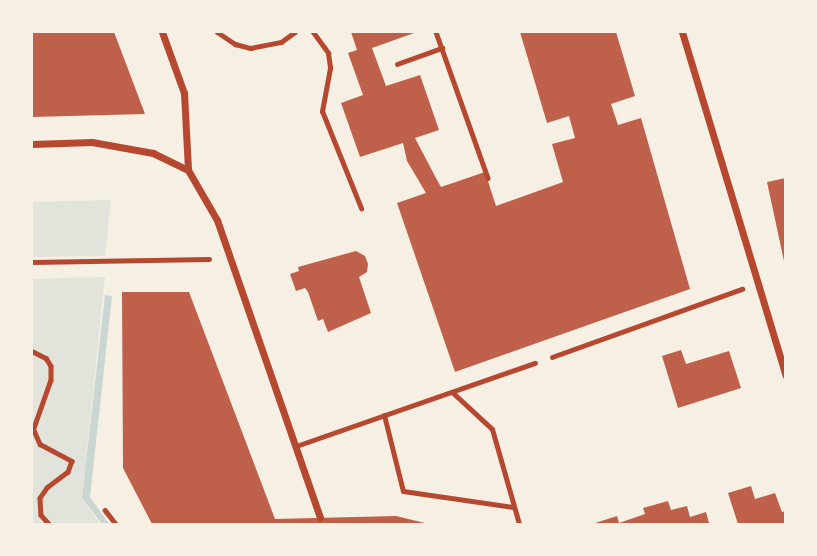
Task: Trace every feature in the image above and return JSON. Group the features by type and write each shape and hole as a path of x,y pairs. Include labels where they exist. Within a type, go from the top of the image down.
{"street":[{"path":"162,32 184,93 188,170 217,220 320,518"},
{"path":"681,32 786,376"},
{"path":"32,144 92,142 153,153 188,170"}],"lane":[{"path":"217,32 235,44 250,48 281,42 295,32"},
{"path":"313,32 328,53 330,68 322,111 361,208"},
{"path":"296,446 535,363"},
{"path":"452,392 492,429 519,524"},
{"path":"384,415 403,491 513,507"}],"path":[{"path":"436,32 488,178"},
{"path":"397,64 442,48"},
{"path":"32,262 230,258"},
{"path":"535,363 757,283"},
{"path":"32,351 39,352 51,366 49,391 33,427 40,444 72,461 68,472 47,488 40,498 41,515 48,524"},
{"path":"105,510 116,524"}],"shaded area":[{"path":"111,200 105,256 32,257 32,202"},
{"path":"105,277 82,498 100,524 32,524 32,279"},
{"path":"105,295 112,296 90,497 109,524 102,524 82,498"}],"building":[{"path":"32,32 114,32 145,114 32,117"},
{"path":"351,32 417,32 372,48 386,86 420,75 439,130 415,138 441,187 485,172 496,206 563,182 552,144 575,138 569,116 547,123 520,32 616,32 635,96 611,104 618,125 641,118 690,289 455,372 397,203 426,193 407,161 403,143 360,157 341,103 363,95 348,53 357,50"},
{"path":"786,178 786,261 784,261 767,182"},
{"path":"356,251 365,256 368,264 367,272 359,277 371,313 328,332 323,319 318,321 308,292 305,288 296,291 290,274 299,271 298,267"},
{"path":"122,292 189,292 275,519 396,516 429,524 152,524 123,468"},
{"path":"681,350 686,364 729,351 741,388 678,408 662,356"},
{"path":"751,486 755,499 775,493 782,512 786,511 786,524 738,524 728,493"},
{"path":"668,501 671,510 687,506 690,517 706,512 709,523 592,524 617,516 619,523 645,514 643,508"}]}
